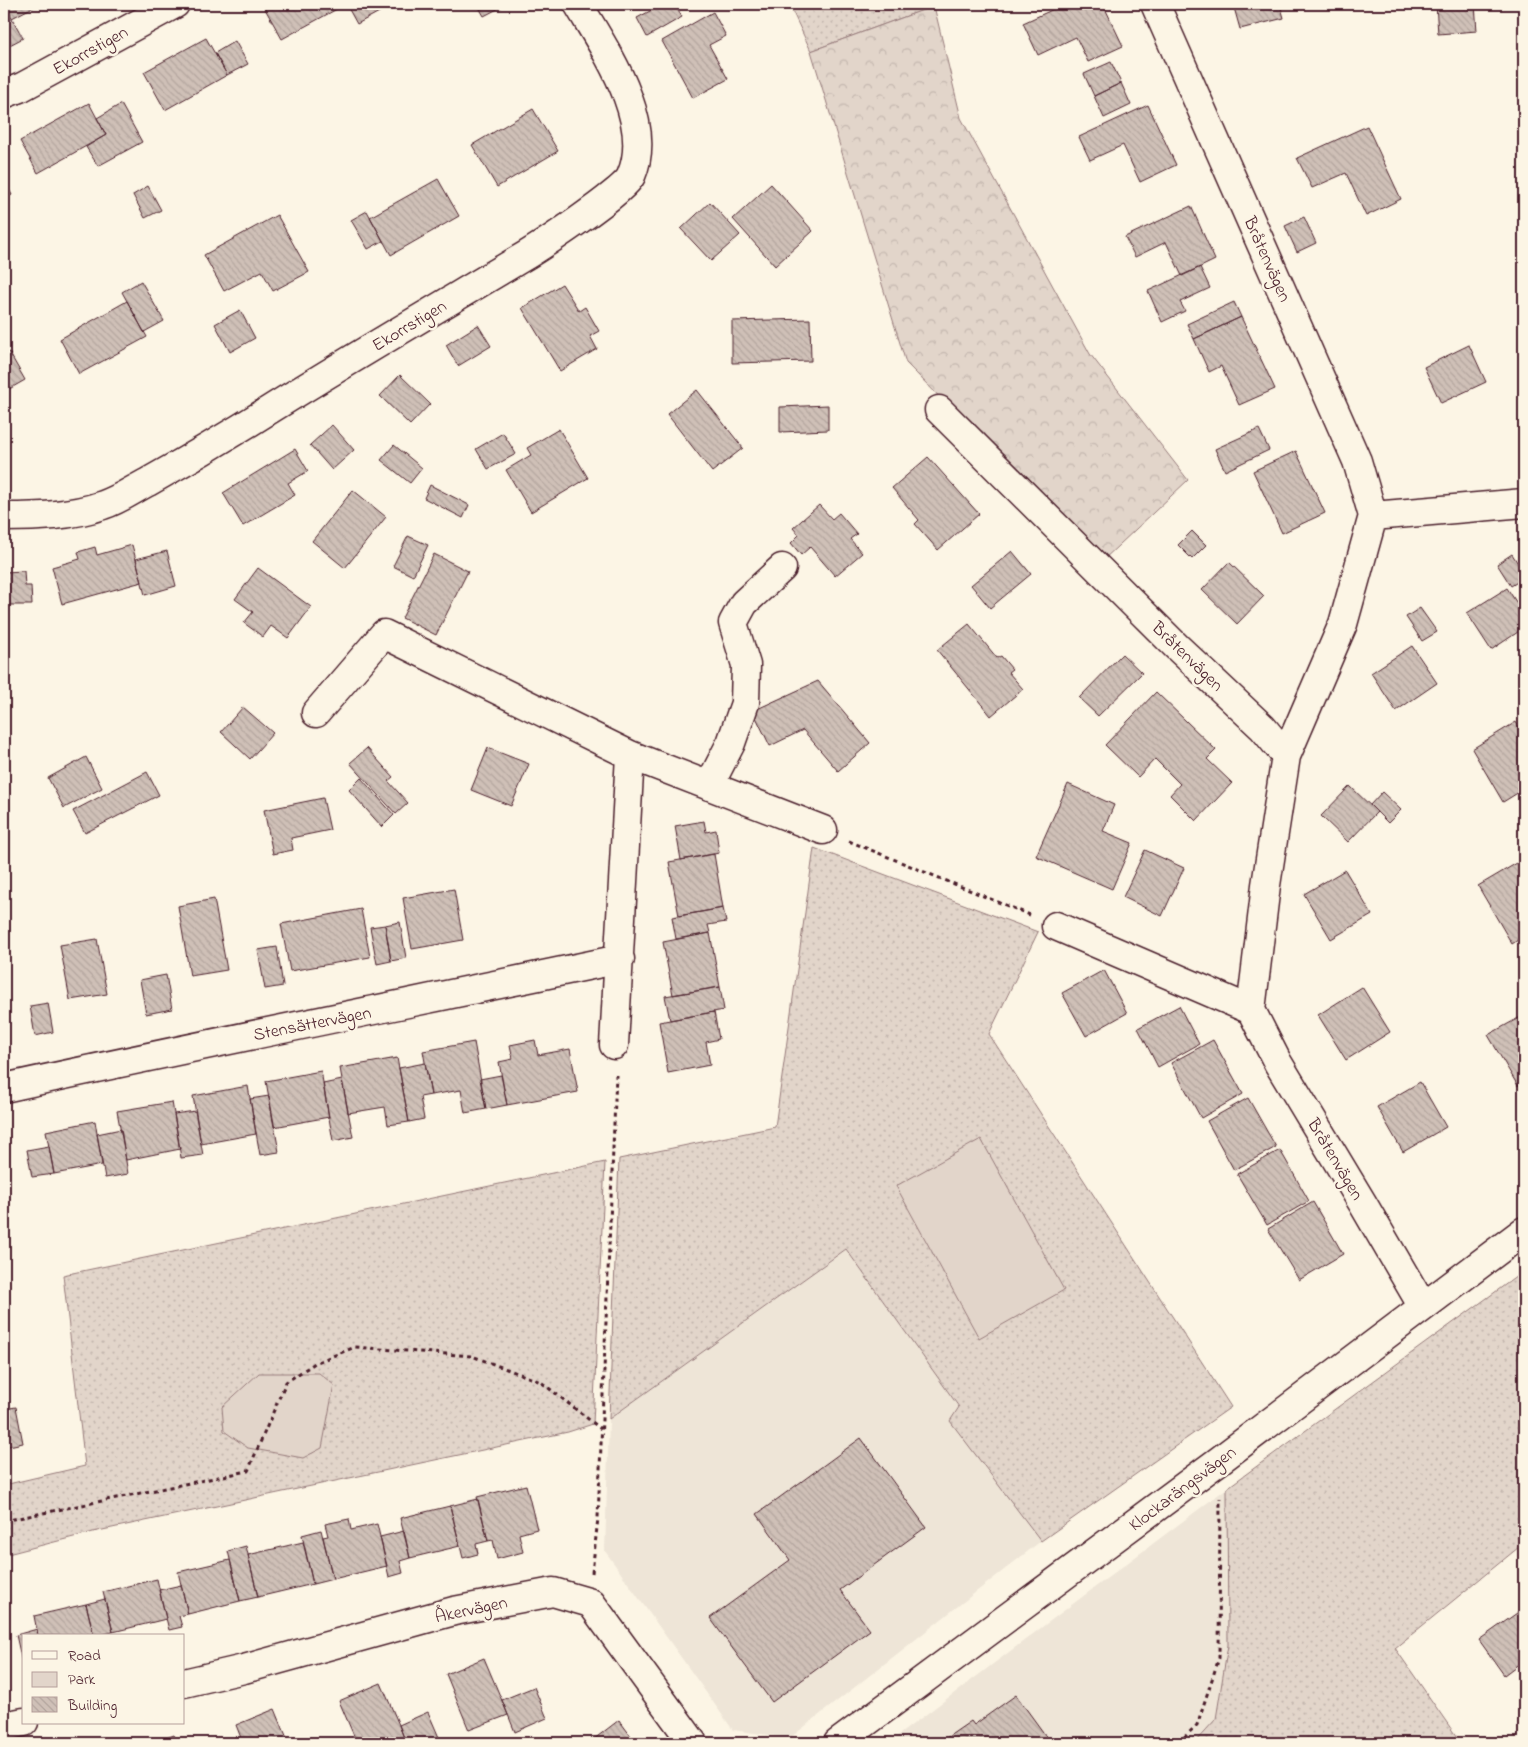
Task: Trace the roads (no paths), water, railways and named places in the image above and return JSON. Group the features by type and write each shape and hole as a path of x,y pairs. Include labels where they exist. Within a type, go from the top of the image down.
{"street":[{"name":"Ekorrstigen","path":"4,94 22,87 175,4"},
{"name":"Ekorrstigen","path":"4,517 72,513 105,504 184,462 332,370 537,249 613,195 630,180 638,158 633,114 619,74 578,4"},
{"name":"Bråtenvägen","path":"1155,4 1357,461 1373,516"},
{"name":"Bråtenvägen","path":"939,410 1178,647 1263,728 1286,756"},
{"path":"1056,926 1251,1010 1266,885 1286,756 1342,624 1373,516 1524,503"},
{"path":"709,786 731,743 745,702 746,665 732,623 744,603 782,568"},
{"path":"316,713 384,634 630,755 823,830"},
{"path":"614,1045 630,755"},
{"name":"Stensättervägen","path":"4,1088 170,1051 306,1025 620,959"},
{"name":"Bråtenvägen","path":"1251,1010 1278,1063 1423,1307"},
{"name":"Klockarängsvägen","path":"838,1743 1220,1460 1524,1231"},
{"name":"Åkervägen","path":"185,1683 454,1611 553,1592 591,1603 693,1743"},
{"path":"4,1726 22,1722"}]}
